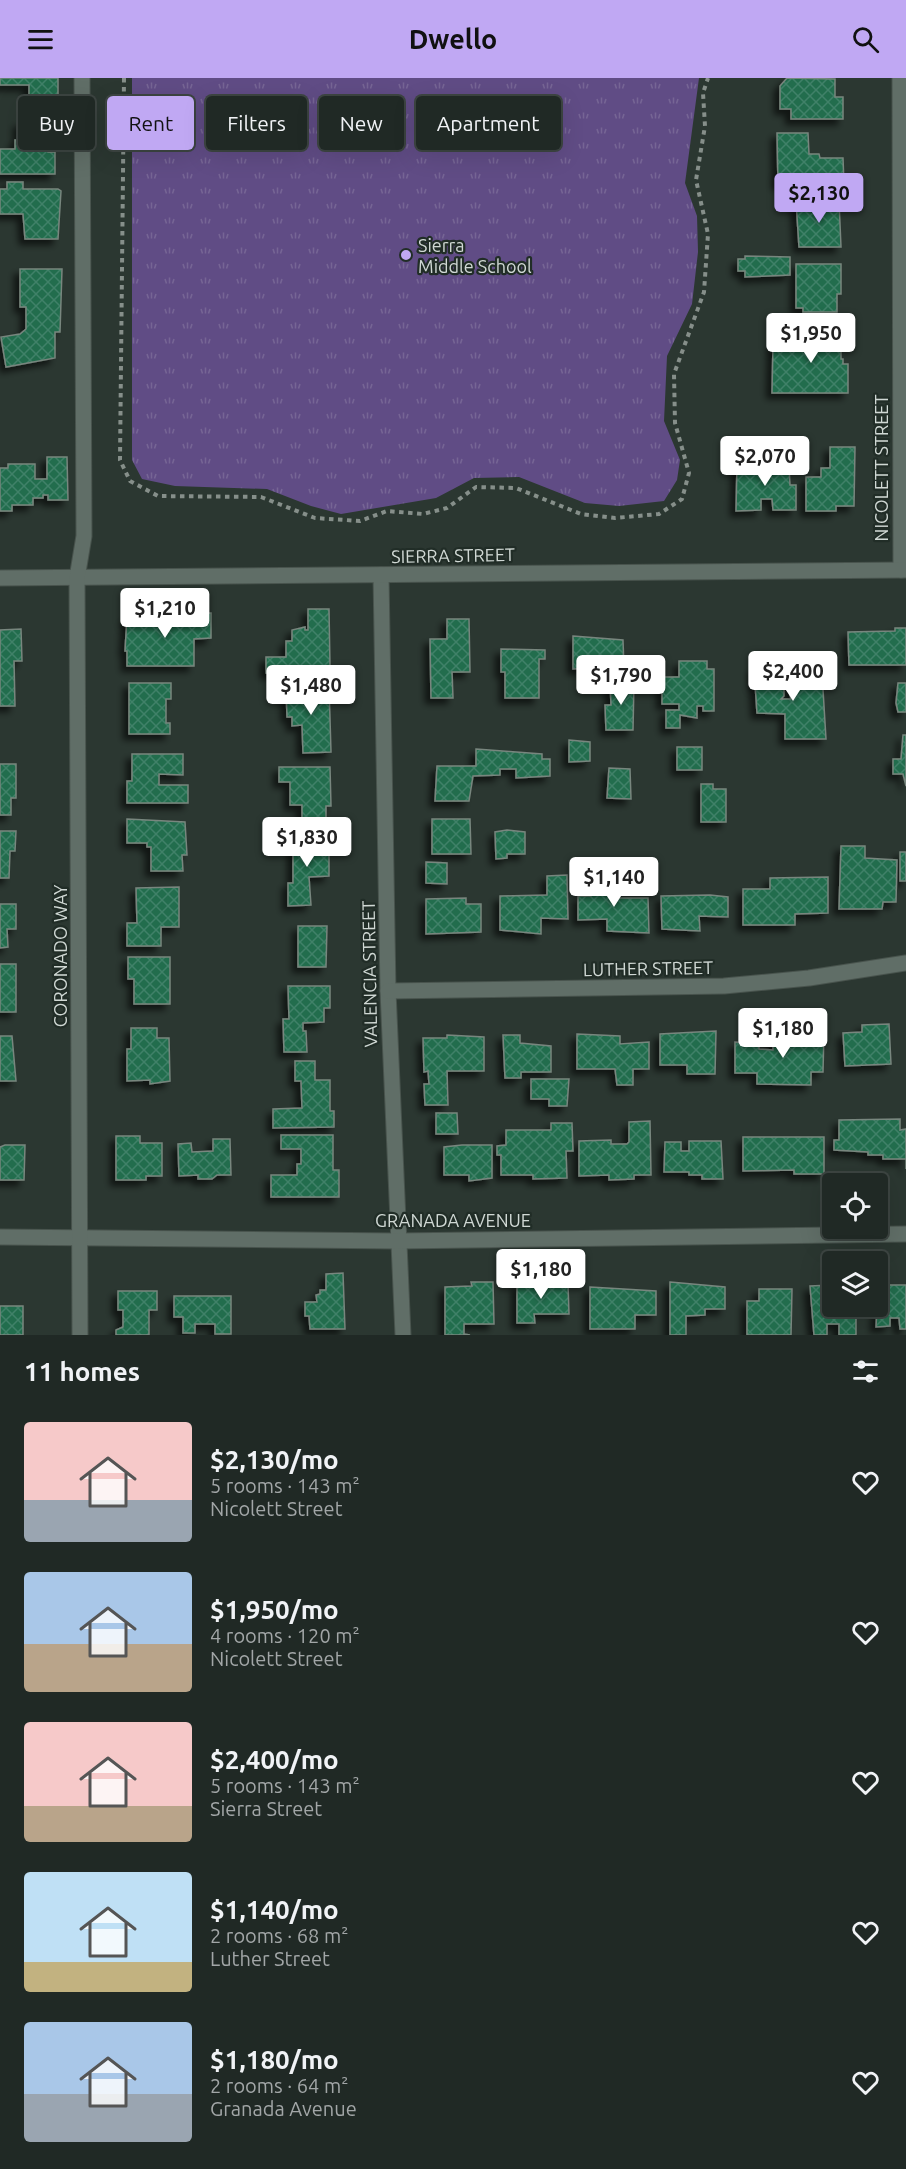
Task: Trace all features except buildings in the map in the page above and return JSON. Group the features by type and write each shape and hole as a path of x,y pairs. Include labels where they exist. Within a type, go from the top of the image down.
{"street":[{"name":"CORONADO WAY","path":"80,1335 77,578 84,536 82,78"},
{"name":"NICOLETT STREET","path":"900,78 903,570"},
{"name":"SIERRA STREET","path":"0,578 903,570"},
{"name":"VALENCIA STREET","path":"381,575 388,991 397,1241 404,1335"},
{"name":"LUTHER STREET","path":"388,991 724,986 809,978 906,963"},
{"name":"GRANADA AVENUE","path":"0,1237 81,1236 397,1241 906,1234"}],"path":[{"path":"124,78 120,460 130,481 158,496 261,497 315,518 360,521 387,511 423,514 447,508 476,487 516,488 581,514 615,518 659,514 682,499 689,473 675,423 674,374 704,292 708,234 696,180 705,126 703,93 708,78"}],"green space":[{"name":"Sierra Middle School","path":"132,78 699,78 685,183 697,216 698,252 692,304 667,356 664,421 680,460 677,480 664,501 619,506 585,503 519,477 474,478 436,498 341,514 311,506 267,489 175,486 142,479 132,460 132,150 194,150 194,96 132,96"}],"place":[{"name":"Sierra Middle School","path":"406,255"}]}
